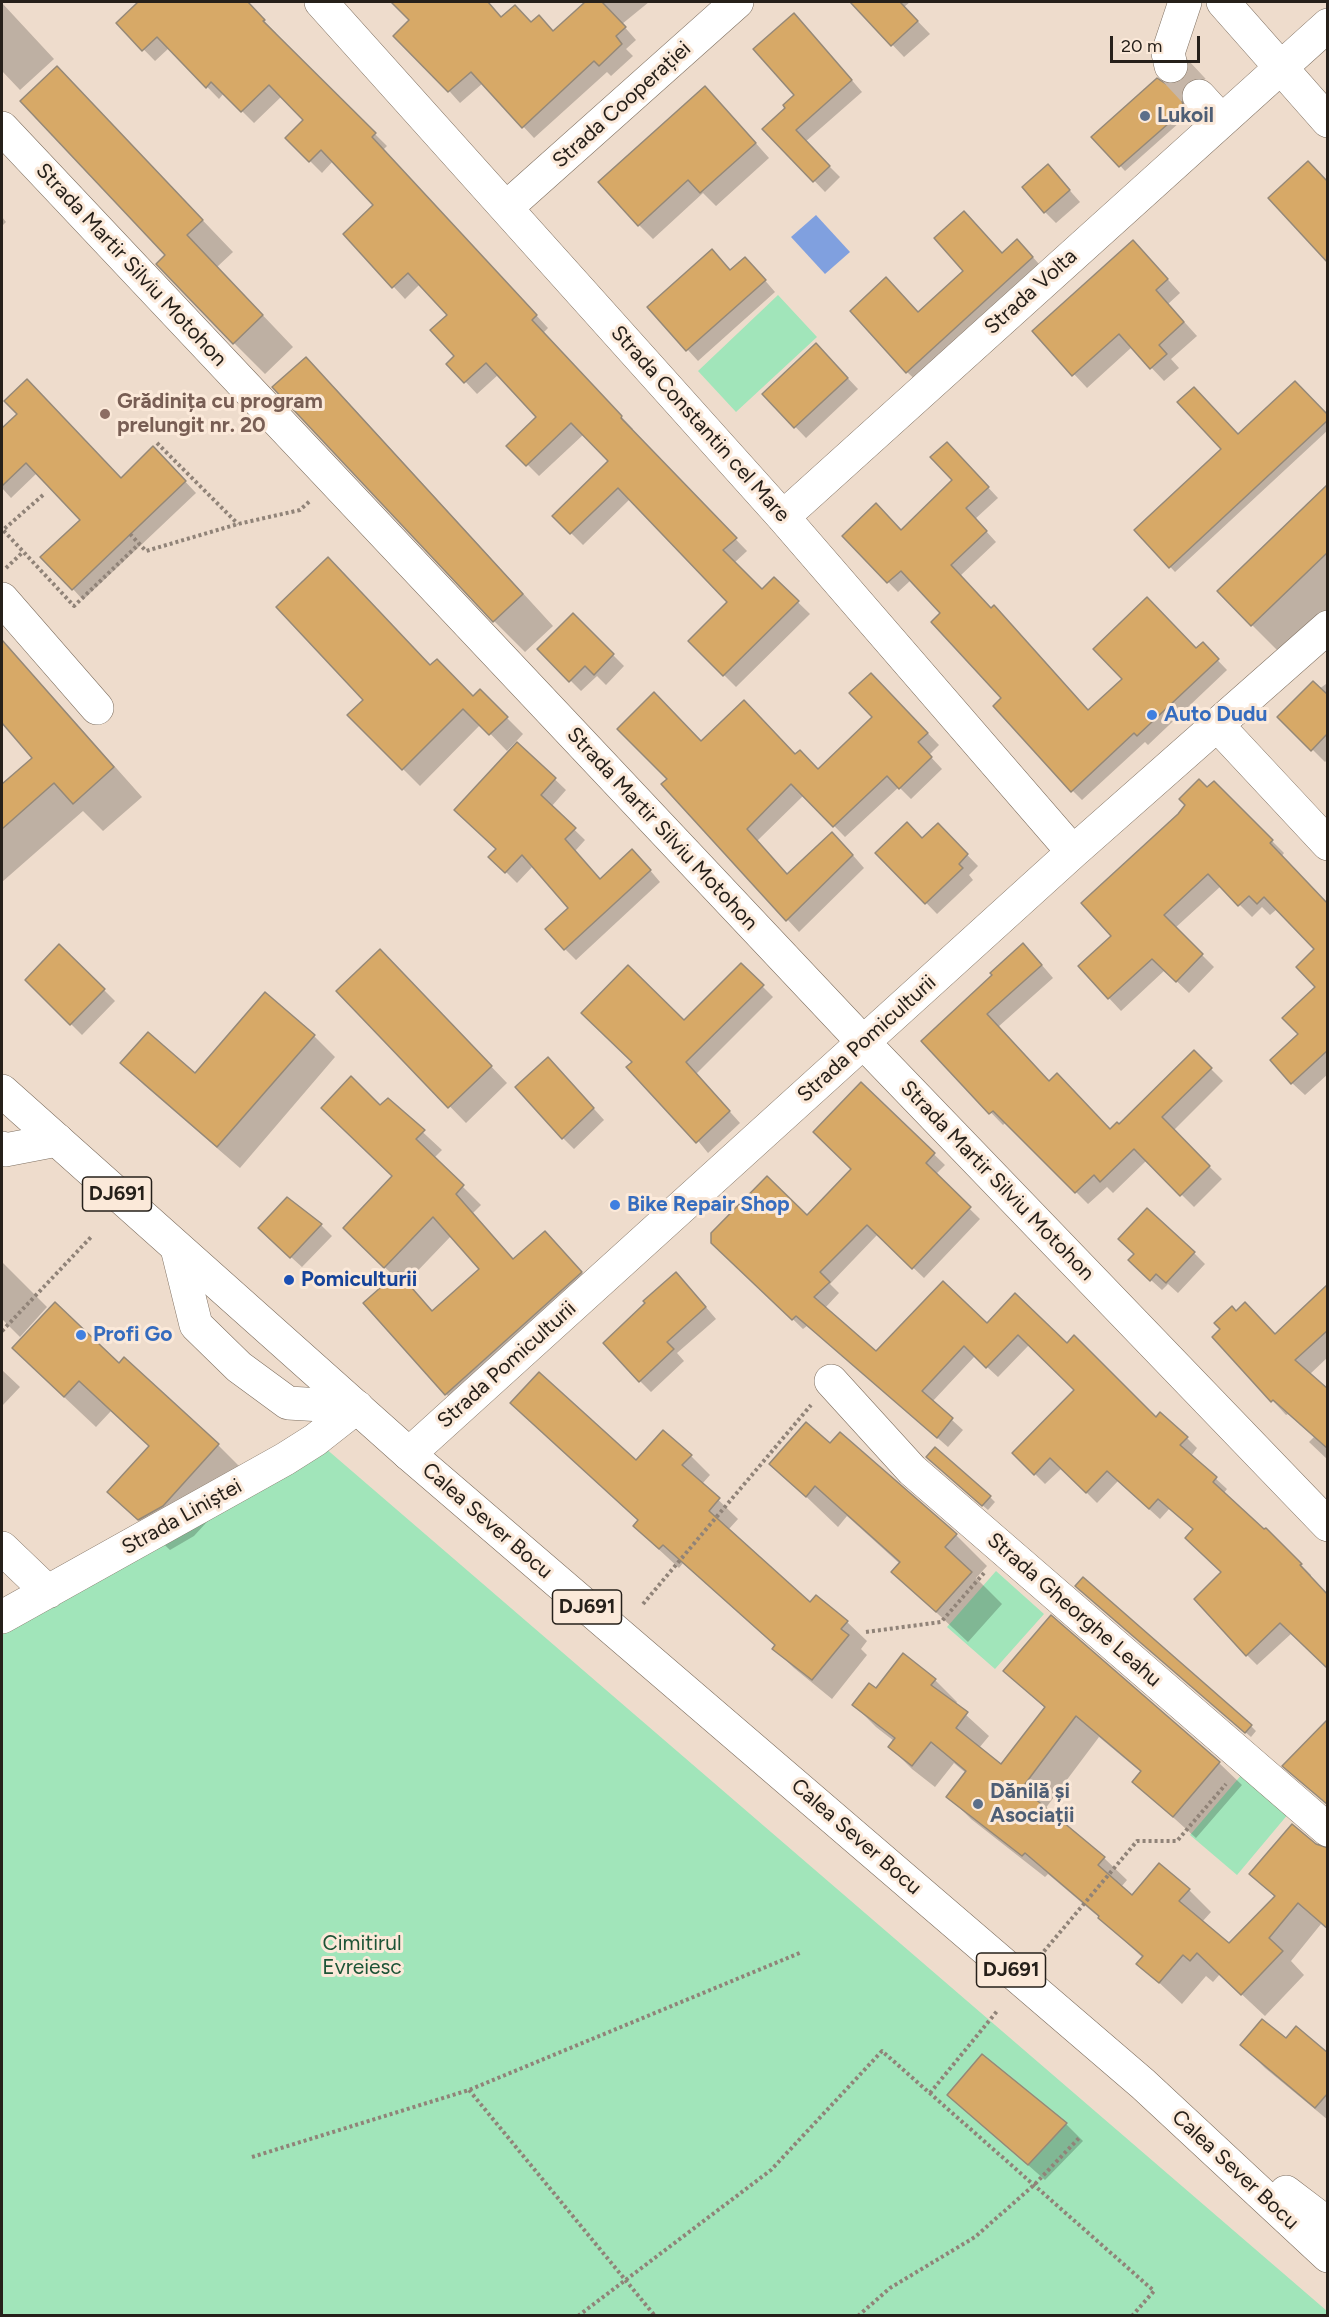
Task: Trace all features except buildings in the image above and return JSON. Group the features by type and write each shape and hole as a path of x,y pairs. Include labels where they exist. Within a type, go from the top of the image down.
{"street":[{"name":"Strada Constantin cel Mare","path":"321,2 783,517 1073,852"},
{"name":"Strada Cooperației","path":"506,207 737,2"},
{"path":"1171,66 1168,53 1185,2"},
{"path":"1223,2 1328,121"},
{"name":"Strada Volta","path":"783,517 1328,25"},
{"path":"1199,96 1221,120"},
{"name":"Strada Martir Silviu Motohon","path":"2,128 863,1042 1328,1525"},
{"path":"2,599 98,708"},
{"name":"Strada Pomiculturii","path":"409,1454 1073,852 1328,627"},
{"path":"1218,726 1328,844"},
{"name":"Calea Sever Bocu","path":"2,1091 409,1454 1143,2084 1328,2256"},
{"path":"2,1148 5,1150 57,1140"},
{"path":"177,1248 196,1325 239,1367 288,1403 357,1407"},
{"name":"Strada Gheorghe Leahu","path":"831,1382 912,1470 1328,1830"},
{"name":"Strada Liniștei","path":"2,1617 285,1459 315,1440 357,1407"},
{"path":"2,1548 48,1592"},
{"name":"Calea Sever Bocu","path":"1143,2084 1328,2224"}],"path":[{"path":"157,443 238,524"},
{"path":"130,534 146,551 238,524 300,510 333,480"},
{"path":"43,495 3,530 74,606 139,544"},
{"path":"2,573 23,552"},
{"path":"2,1331 91,1237"},
{"path":"643,1604 831,1382"},
{"path":"866,1632 941,1622 1004,1550"},
{"path":"1036,1961 1137,1841 1177,1841 1246,1760"},
{"path":"252,2157 469,2090 802,1952"},
{"path":"930,2094 998,2010"},
{"path":"578,2316 771,2170 882,2051 1154,2291 1132,2316"},
{"path":"469,2090 655,2316"},
{"path":"858,2316 890,2288 975,2237 1034,2185 1079,2138"}],"green space":[{"path":"778,295 817,337 736,412 698,371"},
{"name":"Cimitirul Evreiesc","path":"324,1447 1327,2311 1327,2315 2,2315 2,1630"},
{"path":"996,1571 1044,1614 995,1669 947,1627"},
{"path":"1243,1773 1289,1813 1237,1875 1190,1835"}],"water":[{"path":"816,215 850,252 825,274 791,237"}],"tunnel":[{"path":"1171,66 1199,96"}],"place":[{"name":"Lukoil","path":"1145,116"},
{"name":"Grădinița cu program prelungit nr. 20","path":"105,414"},
{"name":"Auto Dudu","path":"1152,715"},
{"name":"Bike Repair Shop","path":"615,1205"},
{"name":"Pomiculturii","path":"289,1280"},
{"name":"Profi Go","path":"81,1335"},
{"name":"Dănilă și Asociații","path":"978,1804"}]}
